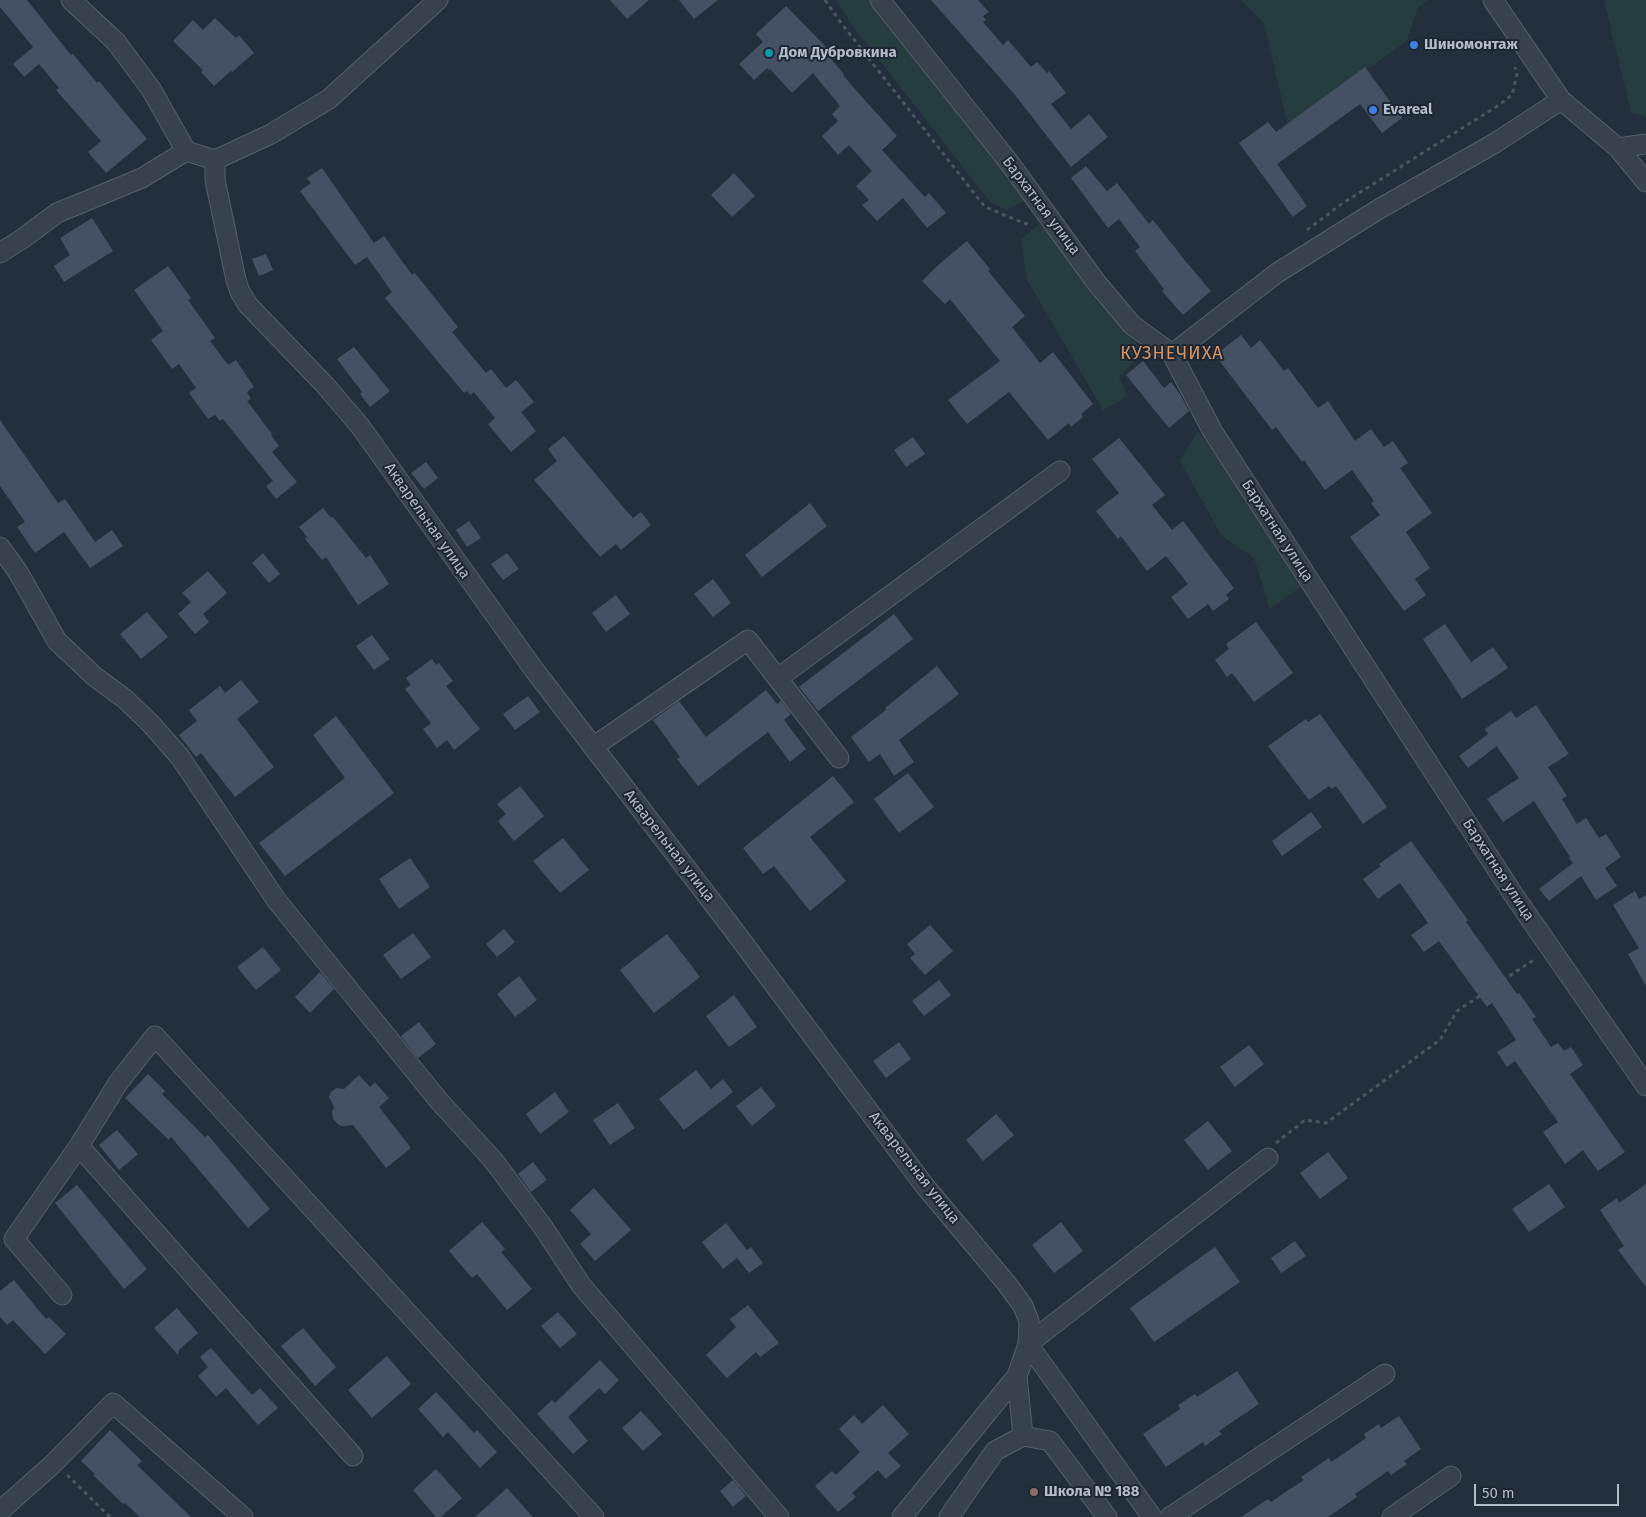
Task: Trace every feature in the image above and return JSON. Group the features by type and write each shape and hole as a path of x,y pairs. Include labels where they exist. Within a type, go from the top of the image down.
{"street":[{"path":"71,0 116,42 151,89 186,151 215,160 271,134 328,99 438,0"},
{"name":"Бархатная улица","path":"880,0 1044,208 1096,282 1132,325 1172,354 1213,432 1515,897 1646,1086"},
{"path":"1493,0 1561,100 1618,148 1646,182"},
{"path":"1172,354 1277,273 1379,209 1494,143 1561,100"},
{"path":"1618,148 1646,144"},
{"path":"0,253 56,213 142,178 186,151"},
{"name":"Акварельная улица","path":"215,160 215,180 236,280 240,292 248,305 360,426 535,671 729,924 924,1185 1007,1284 1023,1306 1029,1321 1028,1344 1017,1376 1023,1436"},
{"path":"778,678 1060,471"},
{"path":"0,547 18,572 58,641 94,676 125,698 180,757 277,901 440,1101 493,1160 543,1227 580,1285 779,1517"},
{"path":"593,747 748,640 839,758"},
{"path":"62,1295 14,1239 79,1146 118,1083 155,1036 594,1517"},
{"path":"79,1146 353,1456"},
{"path":"1152,1517 1028,1344 1268,1158"},
{"path":"1170,1517 1385,1374"},
{"path":"902,1517 1017,1376"},
{"path":"0,1512 54,1463 113,1402 243,1517"},
{"path":"949,1517 995,1451 1023,1436 1050,1441 1106,1517"},
{"path":"1392,1517 1451,1476"}],"path":[{"path":"825,0 984,207 1026,224 1044,208"},
{"path":"1304,232 1343,203 1499,106 1512,95 1517,75 1513,60"},
{"path":"1268,1158 1272,1146 1305,1120 1326,1123 1440,1040 1457,1011 1550,948"},
{"path":"54,1463 109,1517"}],"green space":[{"path":"836,0 875,0 947,90 1024,201 1007,210 990,202 852,25"},
{"path":"1241,0 1428,0 1418,7 1407,41 1288,126 1264,23"},
{"path":"1604,0 1646,0 1646,117 1631,112"},
{"path":"1046,219 1143,353 1119,377 1127,397 1103,410 1027,280 1021,239"},
{"path":"1198,431 1306,583 1270,609 1254,558 1221,535 1180,461"}],"building":[{"path":"0,0 27,0 71,55 73,54 97,83 99,81 147,139 106,173 88,152 101,141 56,90 59,88 39,64 24,77 13,64 33,47 0,7"},
{"path":"610,0 649,0 627,19"},
{"path":"679,0 718,0 694,19"},
{"path":"931,0 978,0 989,12 983,16 986,20 983,22 1003,45 1008,40 1031,67 1037,62 1047,73 1049,71 1066,93 1051,104 1071,129 1089,114 1108,137 1071,167 1015,95"},
{"path":"786,6 834,55 830,58 843,75 897,136 882,150 925,197 929,193 946,213 927,228 903,198 877,221 862,205 869,200 856,186 872,171 849,145 838,155 822,136 838,121 832,114 840,106 813,73 792,93 770,69 767,68 754,80 739,64 763,42 756,34"},
{"path":"215,18 236,38 239,35 254,53 214,86 201,72 203,70 173,41 193,20 203,30"},
{"path":"1365,67 1402,118 1382,133 1360,104 1277,164 1307,206 1293,217 1239,143 1268,122 1276,132"},
{"path":"1086,166 1107,191 1117,183 1149,224 1153,220 1211,291 1183,315 1162,291 1164,289 1135,251 1140,247 1119,219 1108,228 1071,178"},
{"path":"322,168 374,243 384,236 412,275 415,273 458,327 452,332 486,373 491,369 506,388 516,380 534,402 521,412 536,431 511,452 488,424 495,418 474,392 470,395 467,391 464,393 385,298 392,292 367,257 355,265 300,191 311,183 307,178"},
{"path":"734,173 755,196 732,217 711,195"},
{"path":"92,218 113,251 64,282 54,266 70,255 60,238"},
{"path":"967,241 990,269 988,271 1025,316 1012,327 1040,363 1053,352 1093,404 1081,414 1083,417 1071,427 1069,423 1048,440 1009,392 967,424 948,400 1000,361 950,299 945,304 922,281"},
{"path":"266,254 273,270 259,276 252,259"},
{"path":"168,266 191,298 188,300 215,338 210,341 228,365 236,360 254,387 247,392 251,399 247,401 279,446 272,452 297,482 276,499 266,486 273,481 223,419 220,421 215,415 208,419 189,393 196,388 179,364 172,369 151,340 163,331 134,290"},
{"path":"1241,335 1251,348 1260,340 1284,371 1288,368 1318,408 1328,401 1355,441 1371,429 1384,447 1393,441 1408,463 1400,468 1432,513 1406,532 1430,568 1415,579 1426,595 1404,611 1350,537 1380,515 1371,503 1374,501 1352,470 1325,490 1304,460 1302,462 1276,427 1272,430 1215,355"},
{"path":"354,347 390,391 370,407 360,394 362,392 337,359"},
{"path":"1143,361 1164,388 1171,382 1189,411 1169,428 1126,375"},
{"path":"0,420 58,503 65,499 95,542 112,530 123,546 90,568 64,532 35,553 17,527 25,522 0,486"},
{"path":"564,436 633,518 641,512 651,525 621,550 616,544 600,557 534,480 557,461 548,449"},
{"path":"913,437 925,454 906,467 894,450"},
{"path":"1119,438 1165,495 1152,505 1172,530 1183,521 1234,588 1226,595 1229,599 1213,611 1208,604 1188,619 1171,597 1188,584 1166,556 1147,571 1121,536 1118,539 1096,511 1119,493 1092,459"},
{"path":"426,462 438,478 424,489 411,473"},
{"path":"810,503 827,526 762,577 745,555"},
{"path":"323,508 331,518 333,517 366,558 370,555 389,584 358,605 326,557 322,560 305,539 307,537 299,527"},
{"path":"469,521 481,538 467,547 456,530"},
{"path":"263,553 280,574 269,583 252,563"},
{"path":"507,553 519,569 503,580 491,564"},
{"path":"208,571 227,593 203,614 209,622 195,634 178,614 191,602 182,593"},
{"path":"713,579 731,603 713,617 694,594"},
{"path":"616,595 630,614 606,632 592,613"},
{"path":"147,612 168,637 141,659 120,634"},
{"path":"894,614 913,639 818,711 799,687"},
{"path":"1256,622 1293,673 1254,702 1232,673 1227,677 1215,660 1229,649 1226,644"},
{"path":"1445,624 1471,662 1493,647 1508,668 1462,699 1423,639"},
{"path":"372,635 390,659 374,670 356,646"},
{"path":"432,659 436,665 439,663 453,681 446,686 480,729 454,750 447,740 437,748 423,729 431,723 405,689 411,685 406,678"},
{"path":"937,666 959,694 899,740 914,762 894,776 880,754 869,762 851,737"},
{"path":"241,680 259,702 237,719 274,767 235,797 201,753 196,757 179,735 197,721 189,710 220,686 225,693"},
{"path":"766,690 777,704 781,701 791,714 784,720 806,749 790,762 768,732 698,786 677,759 680,757 653,720 679,701 706,737"},
{"path":"528,696 540,712 515,730 503,714"},
{"path":"1536,705 1569,754 1548,767 1567,796 1562,799 1577,824 1586,818 1599,838 1606,834 1621,857 1605,868 1617,886 1596,900 1581,876 1549,901 1539,889 1573,863 1570,857 1534,801 1503,822 1487,799 1519,778 1497,746 1468,768 1459,756 1488,734 1485,729 1511,711 1516,718"},
{"path":"1320,714 1387,807 1363,824 1336,786 1332,789 1329,786 1309,800 1268,746 1306,719 1308,722"},
{"path":"336,716 394,793 285,876 259,843 345,778 313,735"},
{"path":"908,773 934,807 899,833 874,799"},
{"path":"833,776 854,802 810,837 846,881 810,911 774,866 763,874 743,848"},
{"path":"520,786 544,816 514,841 498,821 506,814 497,804"},
{"path":"1311,812 1322,827 1282,856 1272,841"},
{"path":"563,838 589,870 560,893 533,861"},
{"path":"1411,841 1468,920 1466,922 1517,994 1519,993 1536,1017 1532,1019 1551,1047 1558,1043 1564,1051 1571,1047 1583,1065 1570,1074 1625,1152 1598,1171 1583,1150 1565,1164 1543,1132 1558,1122 1515,1061 1507,1067 1497,1052 1516,1040 1492,1003 1487,1007 1439,941 1424,952 1411,935 1428,923 1400,883 1378,899 1363,879 1381,866 1379,864"},
{"path":"410,858 430,887 399,909 379,879"},
{"path":"1635,891 1639,899 1646,895 1646,986 1628,954 1639,948 1613,905"},
{"path":"930,925 953,951 925,975 910,958 915,954 907,944"},
{"path":"504,929 515,942 497,957 486,944"},
{"path":"413,933 431,957 401,979 383,955"},
{"path":"667,934 700,977 654,1013 620,970"},
{"path":"263,947 281,970 256,990 237,967"},
{"path":"320,972 334,989 310,1013 295,997"},
{"path":"519,976 537,1000 515,1017 497,994"},
{"path":"939,980 951,995 924,1016 912,1001"},
{"path":"734,995 757,1027 729,1047 706,1016"},
{"path":"419,1022 436,1044 418,1058 401,1036"},
{"path":"899,1042 911,1059 886,1078 873,1061"},
{"path":"1249,1045 1264,1064 1235,1087 1220,1067"},
{"path":"696,1070 711,1089 723,1079 733,1092 684,1130 659,1099"},
{"path":"148,1074 165,1091 162,1094 205,1137 208,1135 270,1209 248,1228 171,1137 169,1140 125,1098"},
{"path":"359,1075 370,1087 375,1082 389,1098 379,1107 411,1148 386,1168 353,1125 342,1126 333,1119 332,1112 334,1107 329,1097 331,1092 336,1088 344,1089"},
{"path":"761,1087 776,1106 752,1126 736,1106"},
{"path":"555,1092 569,1112 540,1134 526,1114"},
{"path":"618,1103 635,1128 610,1145 593,1120"},
{"path":"996,1114 1014,1135 983,1161 966,1140"},
{"path":"1208,1121 1232,1151 1208,1170 1184,1140"},
{"path":"117,1130 138,1154 119,1170 99,1145"},
{"path":"1328,1152 1348,1178 1320,1199 1300,1173"},
{"path":"533,1162 547,1180 531,1192 518,1174"},
{"path":"1549,1184 1565,1207 1529,1232 1512,1209"},
{"path":"1646,1184 1646,1287 1618,1250 1624,1246 1600,1210 1617,1198 1619,1203"},
{"path":"77,1185 147,1269 124,1289 55,1203"},
{"path":"594,1188 631,1230 595,1261 580,1244 591,1234 570,1210"},
{"path":"482,1222 505,1249 501,1252 532,1289 507,1310 477,1274 472,1278 449,1251"},
{"path":"1061,1222 1083,1251 1054,1273 1032,1245"},
{"path":"726,1223 747,1250 723,1269 702,1242"},
{"path":"1295,1241 1306,1256 1281,1273 1271,1258"},
{"path":"751,1247 763,1263 749,1273 737,1258"},
{"path":"1215,1247 1240,1282 1154,1342 1130,1308"},
{"path":"14,1280 46,1319 49,1317 66,1334 45,1354 13,1320 7,1325 0,1317 0,1291"},
{"path":"748,1305 779,1343 760,1357 756,1352 727,1378 706,1355 736,1327 730,1319"},
{"path":"177,1308 198,1333 179,1350 178,1355 154,1328"},
{"path":"558,1312 577,1334 560,1348 541,1326"},
{"path":"303,1328 336,1367 315,1386 281,1346"},
{"path":"211,1348 252,1395 260,1388 278,1408 258,1425 226,1388 216,1397 198,1376 208,1367 200,1357"},
{"path":"387,1356 411,1384 372,1418 348,1390"},
{"path":"600,1360 619,1380 605,1394 599,1388 568,1417 588,1441 573,1454 537,1414 552,1400 555,1403"},
{"path":"1237,1371 1259,1404 1219,1431 1222,1434 1205,1446 1203,1442 1166,1467 1143,1434 1180,1409 1178,1405 1195,1394 1197,1397"},
{"path":"436,1392 474,1433 477,1430 497,1452 480,1468 448,1432 443,1437 418,1409"},
{"path":"883,1405 909,1434 888,1453 901,1466 886,1479 878,1470 852,1493 856,1497 838,1512 815,1486 832,1471 836,1475 860,1452 839,1429 854,1415 862,1424"},
{"path":"641,1411 662,1434 643,1451 622,1428"},
{"path":"1399,1416 1421,1449 1404,1461 1407,1464 1391,1475 1388,1471 1355,1494 1357,1497 1328,1517 1241,1517 1268,1499 1271,1502 1304,1480 1301,1477 1329,1458 1331,1462 1349,1450 1366,1438 1364,1434 1379,1424 1381,1428"},
{"path":"110,1430 142,1461 137,1465 191,1517 140,1517 125,1503 123,1504 93,1475 95,1474 81,1461"},
{"path":"436,1469 462,1498 441,1517 436,1517 413,1490"},
{"path":"733,1480 746,1496 733,1507 720,1491"},
{"path":"507,1488 533,1517 475,1517"}],"place":[{"name":"Шиномонтаж","path":"1414,45"},
{"name":"Дом Дубровкина","path":"769,53"},
{"name":"Evareal","path":"1373,110"},
{"name":"Школа № 188","path":"1034,1492"}],"district":[{"name":"КУЗНЕЧИХА","path":"1172,354"}]}
